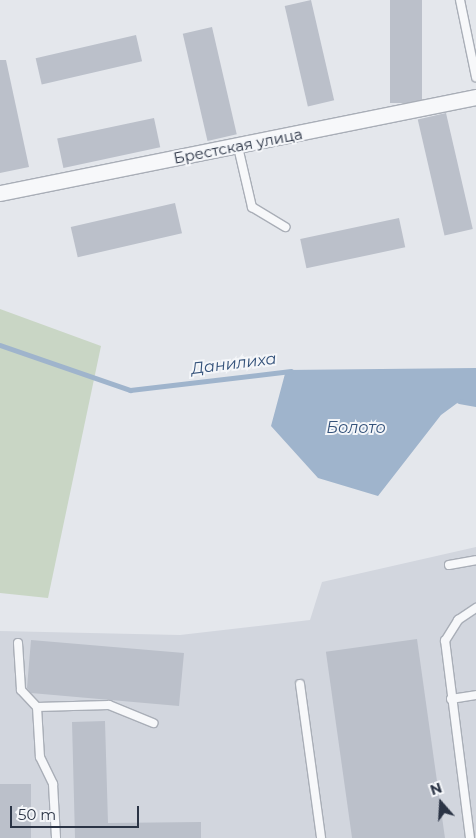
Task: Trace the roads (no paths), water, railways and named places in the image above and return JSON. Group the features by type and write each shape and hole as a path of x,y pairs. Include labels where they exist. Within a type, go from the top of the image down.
{"street":[{"name":"Брестская улица","path":"0,193 238,147 476,97"}],"lane":[{"path":"460,0 476,77"},
{"path":"238,147 252,206 285,227"},
{"path":"449,565 476,560"},
{"path":"470,838 445,641 458,620 476,608"},
{"path":"18,643 20,690 37,707 40,757 53,784 56,838"},
{"path":"300,684 321,838"},
{"path":"451,699 476,695"},
{"path":"37,707 109,705 153,723"}],"water":[{"name":"Болото","path":"476,368 476,404 460,401 441,415 378,496 318,478 271,426 286,370"}],"waterway":[{"name":"Данилиха","path":"0,345 130,390 291,371"},
{"name":"Данилиха","path":"459,401 476,404"}]}
